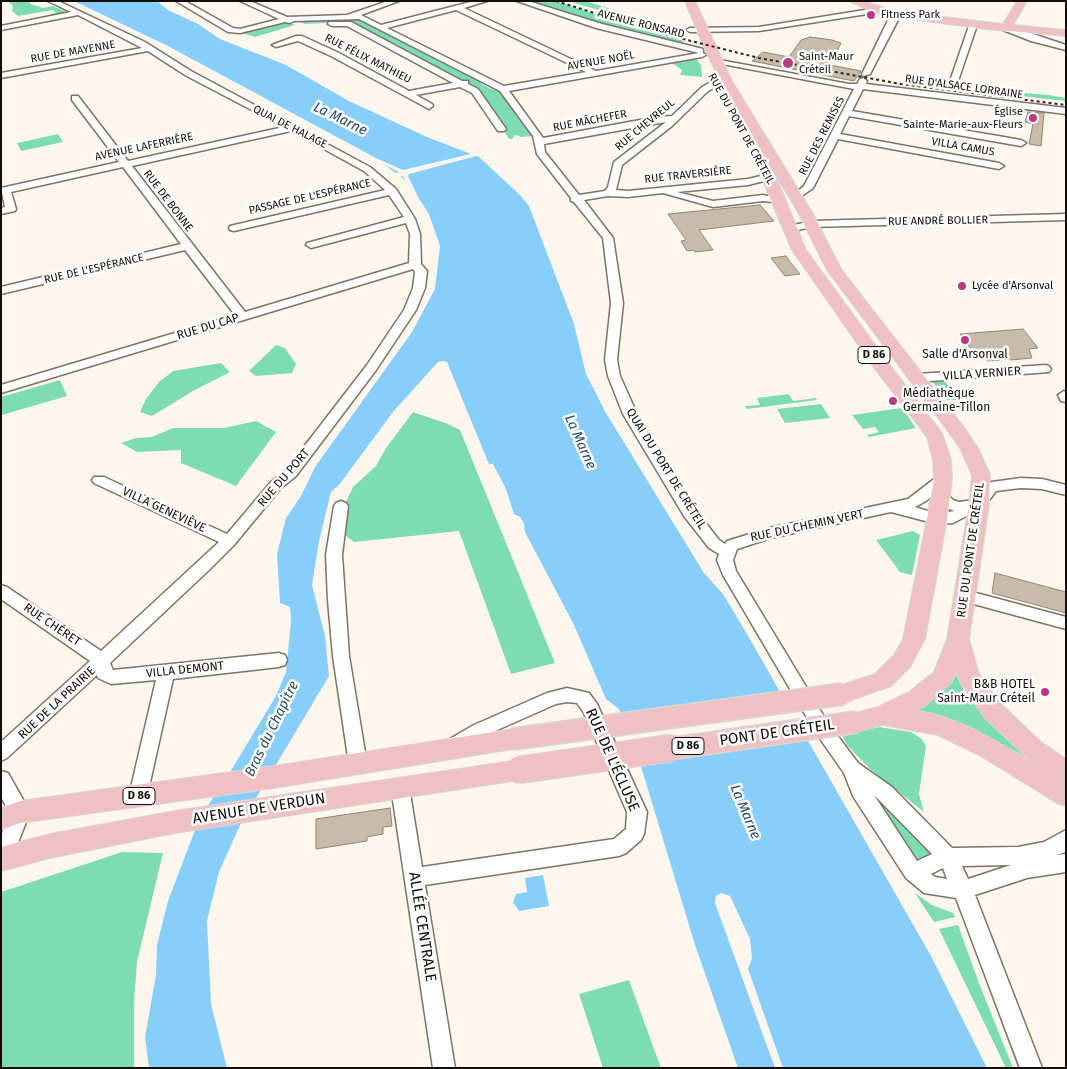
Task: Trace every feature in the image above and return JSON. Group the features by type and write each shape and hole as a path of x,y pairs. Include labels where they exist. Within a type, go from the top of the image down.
{"main road":[{"name":"RUE DU PONT DE CRÉTEIL","path":"679,1 701,53 715,63"},
{"name":"RUE DU PONT DE CRÉTEIL","path":"690,1 715,63 796,197 834,270 957,430 977,463 981,475 979,504 958,639 943,677 917,698 883,715 856,722"},
{"path":"854,1 877,10 895,14 973,25 1066,33"},
{"path":"895,14 904,1"},
{"path":"1006,28 1022,1"},
{"name":"RUE DU PONT DE CRÉTEIL","path":"448,749 843,694 883,680 902,661 914,639 942,487 942,460 936,437 881,365 799,250 769,177 716,83 715,63"},
{"path":"958,639 969,677 979,694 993,711 1032,748 1066,772"},
{"path":"883,715 911,718 941,726 963,735 1066,795"},
{"name":"PONT DE CRÉTEIL","path":"519,770 856,722"},
{"name":"D 86","path":"8,806 138,796 274,777 448,749"},
{"name":"AVENUE DE VERDUN","path":"1,859 50,846 197,819 519,770"}],"street":[{"path":"51,1 79,13"},
{"path":"179,1 231,30 240,31 287,19 348,20 393,2 404,8"},
{"path":"243,1 300,25"},
{"path":"381,27 484,1"},
{"name":"AVENUE RONSARD","path":"520,1 598,26 701,53"},
{"path":"457,8 594,73"},
{"path":"690,30 758,29 877,10"},
{"path":"412,11 423,17"},
{"path":"1,28 79,13"},
{"name":"QUAI DE HALAGE","path":"79,13 114,30 188,73 367,169 392,191 410,219 415,234 415,265"},
{"name":"RUE DES REMISES","path":"796,197 808,188 895,18 895,14"},
{"path":"284,29 360,17 503,89"},
{"path":"348,20 475,91 501,129"},
{"path":"953,84 973,25"},
{"path":"1006,28 1034,39 1066,48"},
{"path":"240,31 249,38"},
{"name":"RUE FÉLIX MATHIEU","path":"276,45 299,38 334,54 408,94 463,84 481,78"},
{"name":"RUE DE MAYENNE","path":"1,76 148,49"},
{"name":"AVENUE NOËL","path":"503,89 701,53"},
{"name":"RUE D'ALSACE LORRAINE","path":"715,63 840,86 863,80 871,86 1066,111"},
{"name":"RUE CHEVREUL","path":"608,193 612,188 617,164 674,119 704,89 716,83"},
{"name":"QUAI DU PORT DE CRÉTEIL","path":"503,89 538,136 540,152 604,232 610,243 617,303 612,360 614,376 630,414 689,512 714,544 727,552"},
{"path":"408,94 429,106"},
{"name":"RUE DE BONNE","path":"75,98 242,318"},
{"path":"847,113 1021,142"},
{"name":"RUE MÂCHEFER","path":"539,142 656,120 674,119"},
{"name":"AVENUE LAFERRIÈRE","path":"3,190 292,128"},
{"name":"VILLA CAMUS","path":"835,136 999,166"},
{"name":"RUE TRAVERSIÈRE","path":"608,193 628,194 748,182 769,177"},
{"path":"1,211 10,209 3,190"},
{"path":"662,190 705,204 763,198 779,202"},
{"name":"PASSAGE DE L'ESPÉRANCE","path":"234,228 392,191"},
{"path":"576,199 608,193"},
{"name":"RUE ANDRÉ BOLLIER","path":"811,224 1066,217"},
{"path":"311,245 410,219"},
{"path":"790,229 811,224"},
{"name":"RUE DE L'ESPÉRANCE","path":"1,291 186,246"},
{"name":"RUE DU CAP","path":"1,389 415,265"},
{"name":"RUE DU PORT","path":"101,662 229,541 276,485 291,473 392,339 410,310 419,288 421,271 415,265"},
{"name":"VILLA VERNIER","path":"918,378 1045,369"},
{"name":"VILLA GENEVIÈVE","path":"99,480 229,541"},
{"path":"937,519 952,518 979,504 992,487 1021,483 1042,484 1066,490"},
{"path":"942,487 948,503 958,507 979,504"},
{"name":"RUE DU CHEMIN VERT","path":"727,552 732,545 761,535 892,509 922,498 942,487"},
{"path":"341,506 334,555 336,600 341,656 358,764"},
{"name":"RUE DU CHEMIN VERT","path":"892,509 911,511 937,519"},
{"path":"727,552 725,560 736,586 822,728 852,769 860,790 913,872 931,886 963,890 1027,870 1066,863"},
{"name":"RUE CHÉRET","path":"1,591 92,652 101,662"},
{"path":"965,596 1066,623"},
{"name":"VILLA DEMONT","path":"101,662 104,673 111,677 166,673 279,660"},
{"name":"RUE DE LA PRAIRIE","path":"7,748 101,662"},
{"path":"138,796 166,673"},
{"name":"RUE DE L'ÉCLUSE","path":"414,877 619,847 634,834 637,823 637,812 594,716 583,698 572,694 553,698 480,730 448,749"},
{"path":"1,850 7,847 8,806 1,778 7,748"},
{"path":"852,769 885,793 948,857 963,890 1031,1068"},
{"name":"ALLÉE CENTRALE","path":"400,787 444,1068"},
{"path":"913,872 948,857 1018,856 1045,851 1062,844 1066,839"}],"green space":[{"path":"8,1 28,1 43,8 53,6 67,12 51,16 50,14 56,13 53,10 18,16 12,11 13,6"},
{"path":"527,1 555,1 634,28 684,41 680,43 626,31"},
{"path":"568,1 586,1 660,26 679,27 683,35"},
{"path":"358,18 484,81 482,84 491,89 502,91 535,136 520,137 515,135 512,139 509,139 480,94 343,22 305,24 297,20"},
{"path":"285,21 295,25 255,37 242,33"},
{"path":"692,59 697,60 701,65 702,77 680,75 682,70 672,63"},
{"path":"977,89 1048,95 1066,98 1066,101 976,91"},
{"path":"58,134 63,142 21,151 17,143"},
{"path":"276,345 285,348 296,364 292,373 256,376 249,371"},
{"path":"221,363 230,372 193,391 152,416 140,412 146,399 159,382 173,371"},
{"path":"60,380 67,396 2,415 1,397"},
{"path":"945,381 957,400 946,400 933,382"},
{"path":"789,394 793,401 816,398 817,400 747,409 745,406 760,405 757,398"},
{"path":"821,404 830,418 785,423 777,409"},
{"path":"902,408 916,428 869,437 867,435 879,432 875,427 863,429 852,415"},
{"path":"413,412 460,430 555,663 511,674 459,531 354,542 344,534 342,510 353,487 376,466 386,448"},
{"path":"256,421 276,432 236,486 181,463 181,450 137,452 121,443 136,438 152,437 173,428 224,428"},
{"path":"913,531 920,535 912,575 900,572 876,540"},
{"path":"955,673 966,694 1005,738 1055,776 913,710"},
{"path":"879,727 911,732 922,739 926,746 919,794 924,812 869,768 847,745 842,735"},
{"path":"866,788 884,802 932,853 915,864"},
{"path":"122,852 163,853 137,962 134,1002 134,1068 1,1068 1,892"},
{"path":"915,893 932,905 953,913 955,917 934,922"},
{"path":"958,925 1013,1068 1006,1068 939,929"},
{"path":"967,929 970,929 1021,1068 1018,1068"},
{"path":"629,980 661,1068 603,1068 579,994"}],"water":[{"path":"74,1 157,1 168,10 198,24 220,39 286,65 349,101 427,137 479,157 520,195 529,206 574,324 586,374 606,413 704,573 723,594 747,634 931,956 987,1068 783,1068 748,969 752,958 750,939 730,896 721,893 716,896 715,903 775,1068 738,1068 695,945 640,763 619,709 606,699 574,625 525,532 524,523 520,517 514,514 506,489 493,464 489,464 447,362 443,361 438,362 393,412 339,485 331,492 319,541 312,585 325,636 329,676 240,825 219,872 207,921 211,1004 227,1068 149,1068 145,1037 156,975 157,945 168,901 200,817 224,782 276,696 286,672 291,621 290,607 280,603 277,554 286,518 301,496 315,467 412,332 435,289 440,246 429,214 408,182 374,157 166,45"},
{"path":"543,875 549,906 519,911 513,902 516,894 527,892 525,878"}],"pier":[{"path":"344,144 403,170 475,153 480,155 409,174 408,176 418,197 416,198 403,176 397,177 394,174 399,172"},
{"path":"783,692 809,737 636,761 618,714"}],"building":[{"name":"Saint-Maur Créteil","path":"810,37 841,43 830,65 861,71 854,81 752,61 763,52 789,57 801,40"},
{"path":"1028,112 1044,113 1041,146 1029,144 1033,124 1025,122"},
{"path":"760,205 774,221 699,230 713,250 695,252 694,250 687,251 681,241 686,240 668,214"},
{"path":"786,256 800,274 785,276 771,258"},
{"path":"1023,329 1038,348 1029,349 1032,358 1011,360 1004,358 987,361 981,352 974,353 960,334"},
{"path":"995,573 1066,592 1066,613 992,593"},
{"path":"390,808 392,826 383,827 383,834 367,837 367,841 316,849 316,819"}],"railway":[{"path":"556,1 655,32 759,58 901,84 1066,105"}],"place":[{"name":"Fitness Park","path":"871,15"},
{"name":"Saint-Maur Créteil","path":"788,63"},
{"name":"Église Sainte-Marie-aux-Fleurs","path":"1033,118"},
{"name":"Lycée d'Arsonval","path":"962,286"},
{"name":"Salle d'Arsonval","path":"965,340"},
{"name":"Médiathèque Germaine-Tillon","path":"893,401"},
{"name":"B&B HOTEL Saint-Maur Créteil","path":"1045,692"}],"water label":[{"name":"La Marne","path":"340,119"},
{"name":"La Marne","path":"580,442"},
{"name":"Bras du Chapitre","path":"272,729"},
{"name":"La Marne","path":"745,812"}]}
